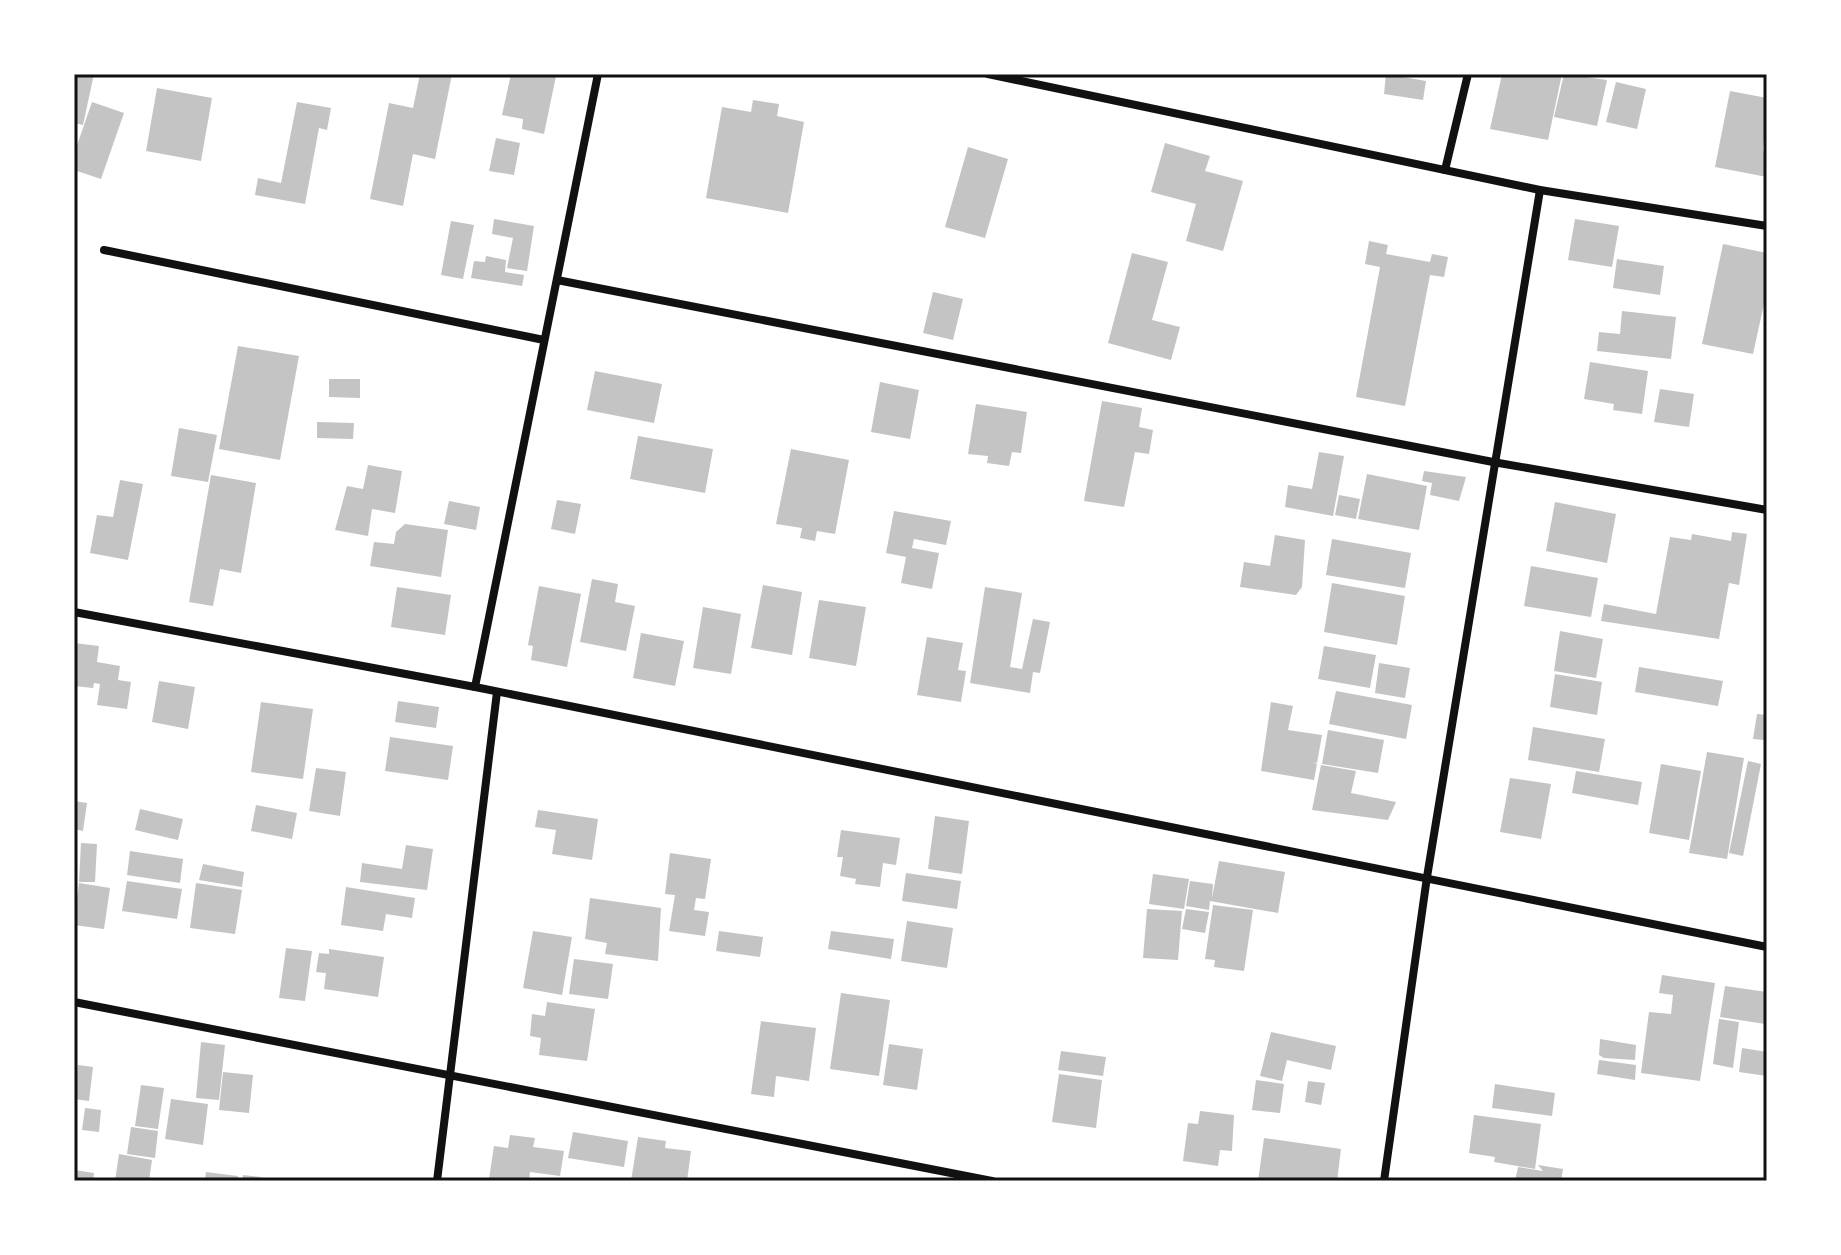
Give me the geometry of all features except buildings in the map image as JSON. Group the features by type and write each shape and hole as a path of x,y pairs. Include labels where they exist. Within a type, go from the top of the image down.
{"street":[{"path":"475,687 598,74"},
{"path":"988,74 1540,190 1767,226"},
{"path":"1445,170 1468,74"},
{"path":"1384,1181 1427,877 1540,190"},
{"path":"104,250 544,340"},
{"path":"557,280 1493,462 1767,510"},
{"path":"74,612 475,687 1767,947"},
{"path":"437,1181 497,692"},
{"path":"74,1002 992,1181"}]}
